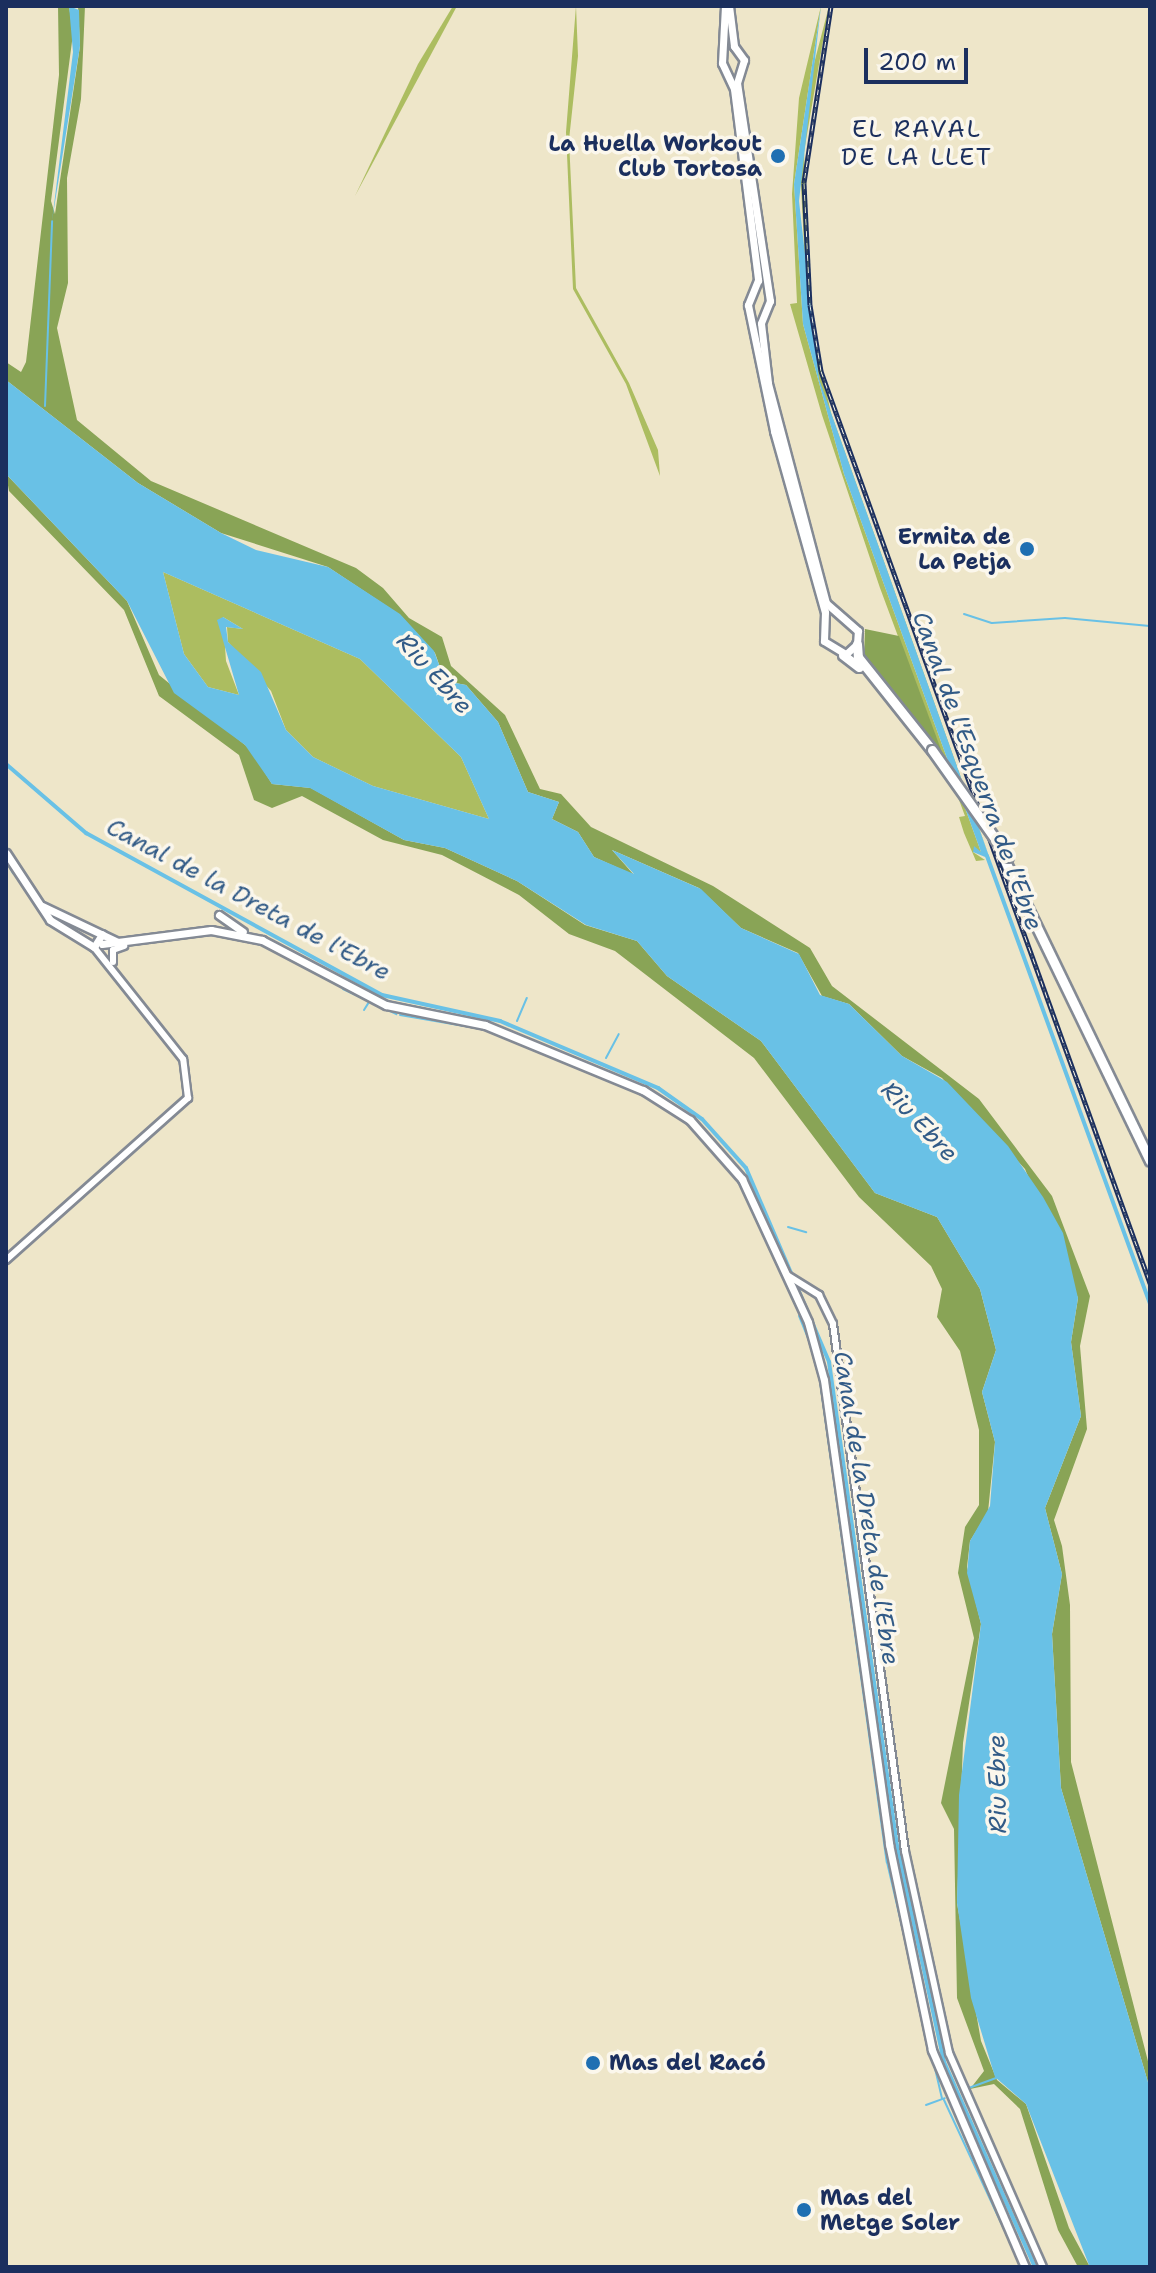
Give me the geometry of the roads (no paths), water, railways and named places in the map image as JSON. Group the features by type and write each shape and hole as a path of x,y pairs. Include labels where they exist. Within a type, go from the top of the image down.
{"highway":[{"path":"857,644 858,657 1006,858 1150,1151"},
{"path":"843,655 930,752"},
{"path":"1006,858 1150,1161"}],"main road":[{"path":"727,6 740,53 766,294 764,361 779,438 826,603 856,628 857,644 843,655 826,647 826,627 774,431 752,311 758,280 727,72 727,6"},
{"path":"727,53 740,53"},
{"path":"727,72 740,71"},
{"path":"753,294 766,294"},
{"path":"752,311 764,313"},
{"path":"826,627 842,619"},
{"path":"6,853 31,897 50,920 96,945 131,945 228,925 386,1005 494,1028 643,1090 711,1139 764,1221 790,1276 824,1380 891,1858 932,2050 1025,2267"},
{"path":"31,897 69,924 131,945"},
{"path":"96,945 98,933"},
{"path":"96,945 98,933"}],"street":[{"path":"6,1260 188,1098 189,1072 115,966 96,945"},
{"path":"115,966 113,950 131,945"},
{"path":"790,1276 808,1287 830,1314 905,1851 944,2029 961,2087 1043,2267"}],"water":[{"path":"69,6 79,10 80,46 52,221 73,52"},
{"path":"821,6 799,201 819,379 990,859 973,852 974,846 981,852 844,474 803,324 794,184"},
{"name":"Riu Ebre","path":"6,380 138,483 221,533 256,550 328,567 400,614 434,651 445,681 466,685 498,722 528,792 559,802 552,819 578,832 594,857 634,874 612,850 701,889 741,928 799,954 820,995 849,1004 902,1056 947,1082 1008,1146 1043,1197 1063,1233 1078,1298 1071,1342 1081,1416 1045,1508 1062,1574 1052,1634 1061,1788 1150,2089 1150,2267 1089,2265 1026,2104 995,2077 971,1998 957,1903 959,1795 981,1624 967,1573 970,1541 990,1506 995,1442 982,1392 996,1350 980,1289 937,1217 875,1193 761,1041 667,976 637,941 586,925 517,881 445,848 404,840 310,788 272,784 245,745 174,693 127,601 6,474","holes":["163,572 360,659 461,757 489,819 373,786 313,757 286,730 261,672 228,642 226,627 243,629 223,617 217,620 239,695 208,687 184,654"]}],"waterway":[{"path":"45,406 52,221"},
{"path":"964,614 992,623 1065,618 1150,626"},
{"name":"Canal de la Dreta de l'Ebre","path":"6,764 86,833 382,995 500,1021 658,1088 702,1119 746,1168 829,1362 897,1846 944,2062 1035,2267"},
{"name":"Canal de l'Esquerra de l'Ebre","path":"987,856 1150,1305"},
{"path":"6,860 13,873"},
{"path":"254,942 271,948"},
{"path":"276,951 315,973"},
{"path":"319,975 340,986"},
{"path":"343,989 396,1014"},
{"path":"517,1021 527,998"},
{"path":"364,1010 369,1002"},
{"path":"400,1015 476,1028"},
{"path":"606,1058 619,1034"},
{"path":"566,1062 580,1068"},
{"path":"584,1070 590,1072"},
{"path":"594,1074 637,1092"},
{"path":"642,1095 652,1099"},
{"path":"681,1118 691,1127"},
{"path":"751,1207 755,1218"},
{"path":"788,1227 806,1232"},
{"path":"799,1316 811,1345"},
{"path":"819,1374 887,1862 942,2099"},
{"path":"966,2089 996,2078"},
{"path":"926,2105 945,2098"},
{"path":"944,2100 1017,2257"}],"railway":[{"path":"831,6 804,183 810,305 821,371 1150,1283"}],"place":[{"name":"La Huella Workout Club Tortosa","path":"778,156"},
{"name":"Ermita de La Petja","path":"1027,549"},
{"name":"Mas del Racó","path":"593,2063"},
{"name":"Mas del Metge Soler","path":"804,2210"}],"district":[{"name":"EL RAVAL DE LA LLET","path":"917,144"}]}
